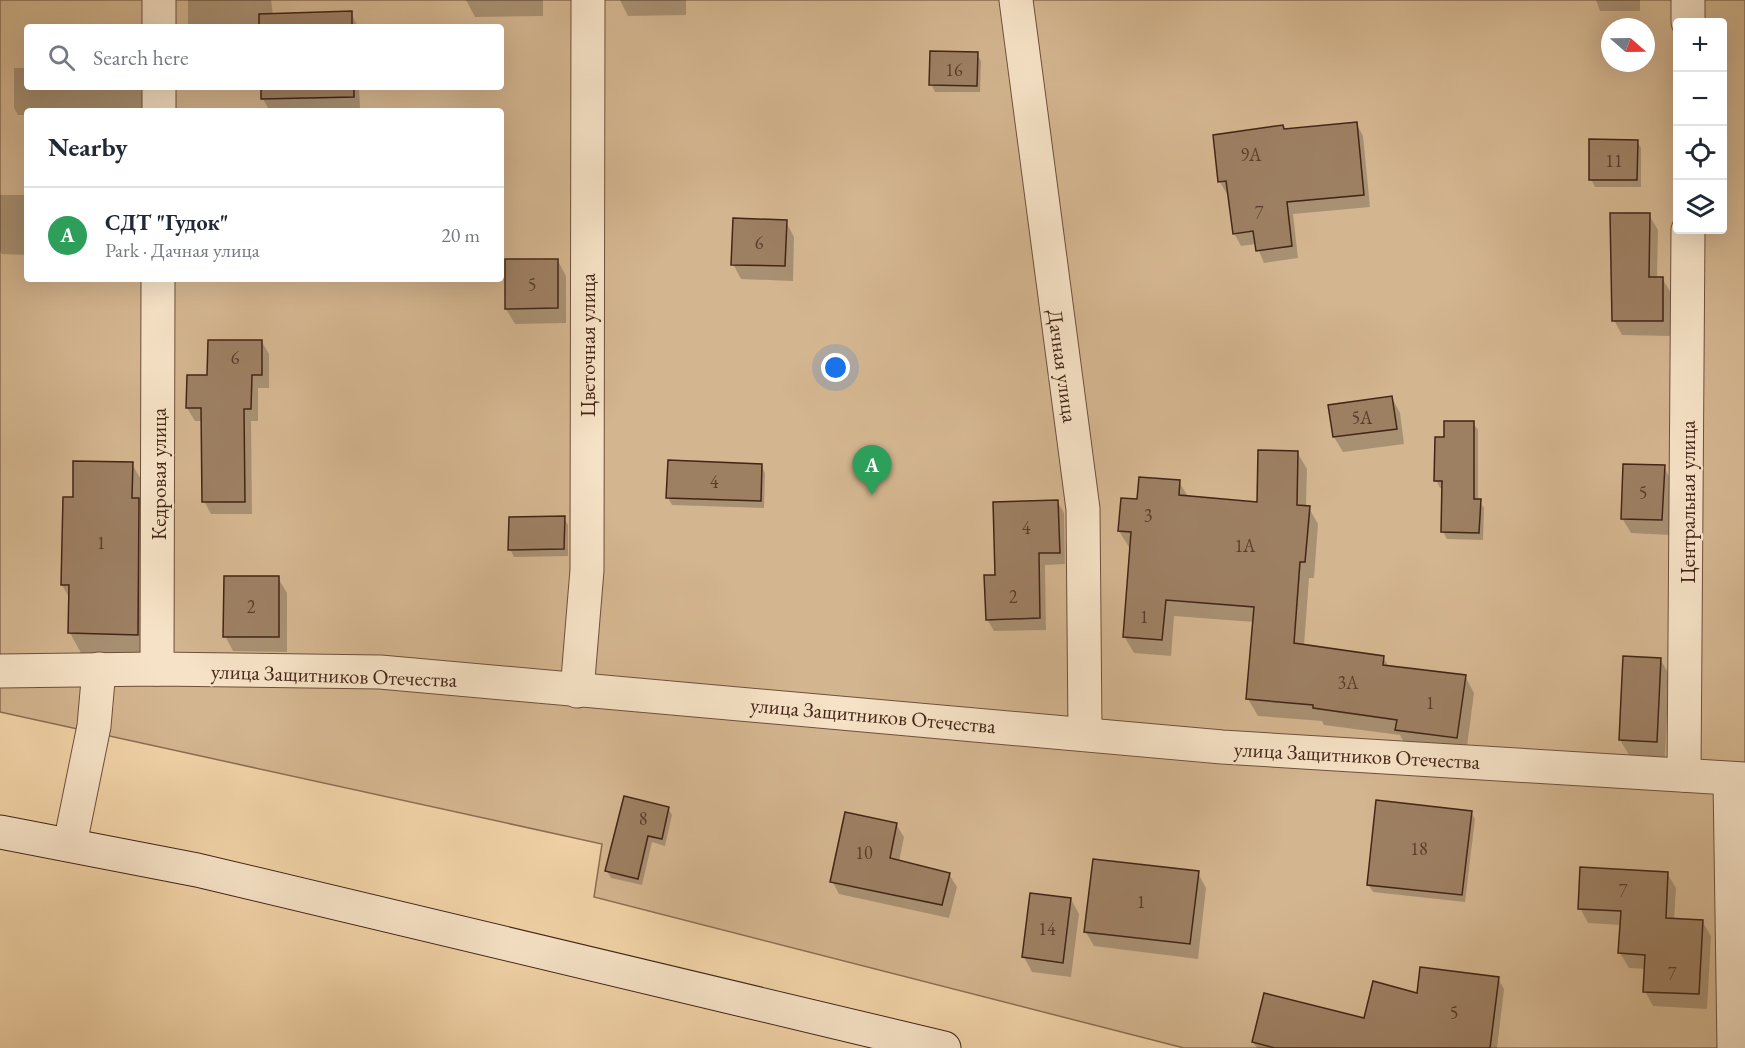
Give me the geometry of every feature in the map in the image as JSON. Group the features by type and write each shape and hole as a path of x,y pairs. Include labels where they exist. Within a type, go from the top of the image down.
{"street":[{"path":"159,0 159,24"},
{"name":"Цветочная улица","path":"577,690 587,570 588,0"},
{"name":"Дачная улица","path":"1016,0 1083,509 1085,733"},
{"path":"1688,0 1688,18"},
{"path":"159,90 159,108"},
{"name":"Центральная улица","path":"1684,775 1688,234"},
{"name":"Кедровая улица","path":"157,669 158,282"},
{"path":"70,844 94,726 99,669"},
{"name":"улица Защитников Отечества","path":"0,670 157,669 380,672 1354,757 1520,764 1737,779"},
{"path":"1734,1048 1737,779"},
{"path":"0,832 208,873 935,1047"}],"shaded area":[{"path":"0,0 1745,0 1745,1048 1184,1048 594,897 602,844 0,712"}],"building":[{"path":"352,11 352,24 259,24 259,14"},
{"path":"930,51 978,52 977,86 929,85"},
{"path":"261,90 354,90 354,97 261,99"},
{"path":"1357,122 1364,195 1287,202 1292,246 1256,251 1253,231 1233,234 1226,181 1218,182 1213,135 1283,125 1284,129"},
{"path":"1589,139 1638,140 1637,180 1589,180"},
{"path":"1610,213 1650,213 1649,277 1663,277 1663,321 1612,321"},
{"path":"733,218 787,220 785,266 731,265"},
{"path":"505,259 558,259 558,308 505,309"},
{"path":"208,340 262,340 262,375 252,375 251,409 244,409 245,502 202,502 201,408 186,408 187,375 207,375"},
{"path":"1392,396 1397,429 1333,437 1328,405"},
{"path":"1444,421 1474,421 1474,499 1481,499 1479,533 1441,532 1442,481 1434,481 1435,437 1444,437"},
{"path":"1258,450 1298,451 1297,505 1310,506 1305,562 1300,562 1294,643 1384,656 1383,665 1466,675 1457,738 1395,730 1397,720 1313,708 1313,705 1246,699 1254,607 1166,600 1162,640 1123,637 1131,532 1118,531 1121,498 1137,499 1139,477 1180,480 1179,495 1257,502"},
{"path":"668,460 762,464 761,501 666,498"},
{"path":"73,461 133,462 132,498 139,498 138,635 68,633 69,585 61,585 63,497 73,497"},
{"path":"1623,464 1665,465 1662,520 1621,519"},
{"path":"1058,500 1060,553 1039,553 1040,618 986,620 984,575 995,575 993,502"},
{"path":"565,516 564,549 508,550 509,517"},
{"path":"224,576 279,576 279,637 223,637"},
{"path":"1623,656 1661,658 1657,742 1619,740"},
{"path":"624,796 669,807 662,839 648,836 638,879 605,871"},
{"path":"1376,800 1472,811 1462,895 1367,885"},
{"path":"845,812 897,823 890,858 950,873 942,905 830,882"},
{"path":"1093,859 1199,871 1190,944 1084,932"},
{"path":"1580,867 1668,872 1666,918 1703,920 1699,994 1643,992 1645,955 1618,953 1621,911 1578,909"},
{"path":"1030,893 1071,898 1063,963 1022,957"},
{"path":"1420,967 1499,977 1490,1048 1275,1048 1252,1042 1264,993 1364,1018 1373,981 1417,993"}],"place":[{"name":"СДТ \"Гудок\"","path":"872,495"}]}
